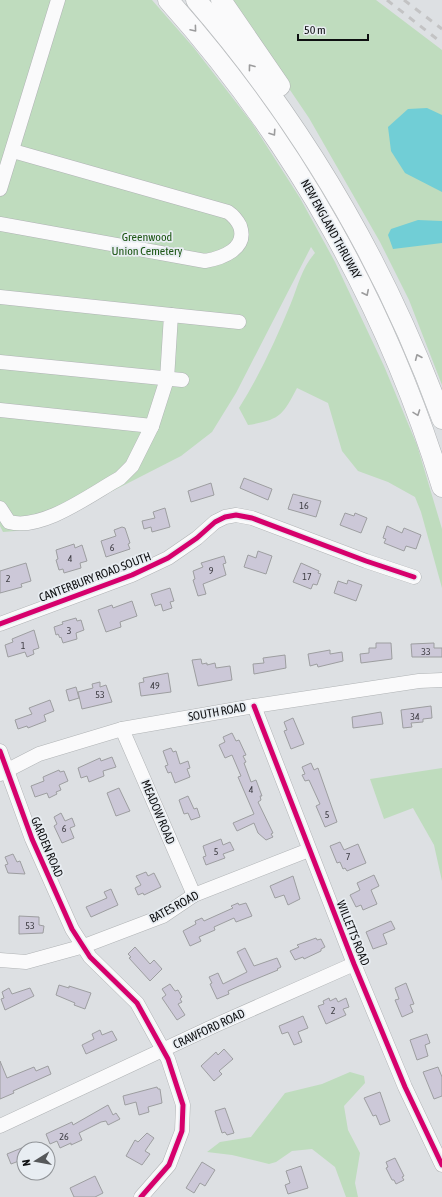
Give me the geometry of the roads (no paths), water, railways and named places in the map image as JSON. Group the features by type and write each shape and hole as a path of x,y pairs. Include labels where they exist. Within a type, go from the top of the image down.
{"highway":[{"name":"NEW ENGLAND THRUWAY","path":"168,0 229,72 265,122 306,184 340,243 371,303 399,366 423,429 442,487"},
{"name":"NEW ENGLAND THRUWAY","path":"196,0 231,42 292,124 329,182 363,241 408,334 442,419"},
{"path":"221,0 255,47 319,149 363,241"}],"street":[{"path":"0,190 58,0"},
{"path":"0,224 205,261 223,257 233,251 238,246 241,238 241,230 235,216 228,212 13,151"},
{"path":"0,297 239,322"},
{"path":"0,508 9,522 25,524 57,514 120,478 127,472 152,426 167,379 171,315"},
{"path":"0,362 182,380"},
{"path":"0,410 152,426"},
{"name":"CANTERBURY ROAD SOUTH","path":"0,624 132,575 168,558 197,538 215,522 236,515 252,518 366,561 414,577"},
{"name":"SOUTH ROAD","path":"3,772 39,754 122,729 254,706 419,681 442,680"},
{"name":"WILLETTS ROAD","path":"254,706 354,964 405,1087 442,1165"},
{"name":"MEADOW ROAD","path":"122,729 194,895"},
{"name":"GARDEN ROAD","path":"0,751 3,772 72,929 90,957 137,1004 168,1060 182,1105 182,1132 168,1165 140,1197"},
{"name":"BATES ROAD","path":"26,962 84,946 163,916 194,895 309,850"},
{"path":"0,960 26,962"},
{"path":"0,969 26,962"},
{"name":"CRAWFORD ROAD","path":"0,1126 216,1025 354,964"}],"water":[{"path":"427,108 442,115 442,192 405,173 391,151 388,127 408,109"},
{"path":"418,220 442,221 442,243 393,249 388,235 391,229"}],"railway":[{"path":"387,0 442,43"},
{"path":"404,0 442,29"}],"park label":[{"name":"Greenwood Union Cemetery","path":"147,244"}]}
